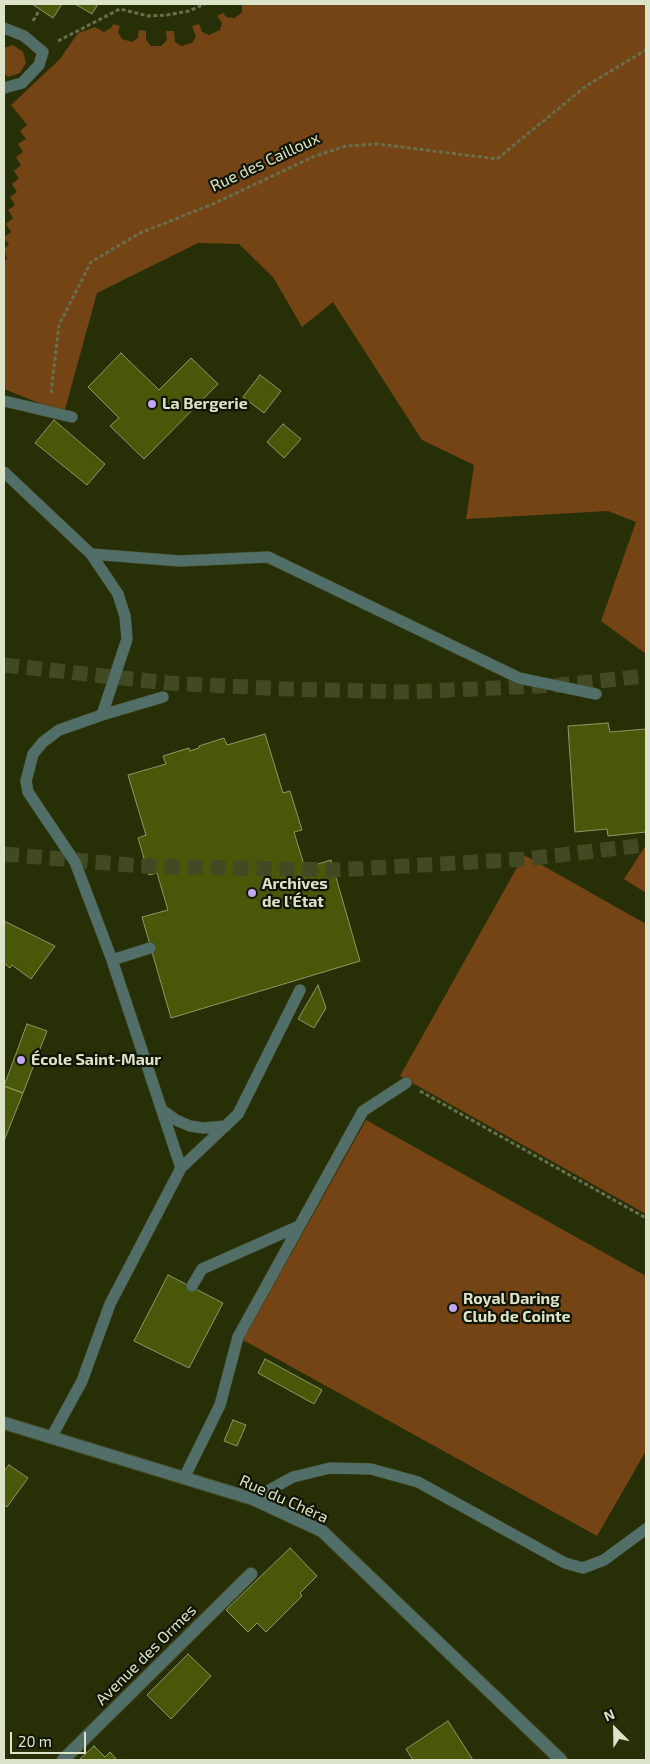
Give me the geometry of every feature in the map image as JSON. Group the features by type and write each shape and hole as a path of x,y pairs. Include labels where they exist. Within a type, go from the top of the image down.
{"street":[{"name":"Rue du Chéra","path":"4,1423 253,1499 322,1531 561,1760"},
{"name":"Avenue des Ormes","path":"63,1760 252,1574"}],"lane":[{"path":"4,28 24,36 43,52 39,65 22,83 4,88"},
{"path":"4,401 72,417"},
{"path":"4,472 91,554 118,594 125,616 127,639 102,715"},
{"path":"91,554 180,561 268,557 519,678 596,694"},
{"path":"164,697 59,730 43,742 33,754 26,781 28,792 75,862 112,960 181,1168"},
{"path":"112,960 150,948"},
{"path":"51,1438 82,1382 110,1304 181,1168 238,1114 300,990"},
{"path":"184,1478 220,1405 238,1337 363,1111 406,1083"},
{"path":"162,1110 176,1120 190,1126 204,1128 226,1126"},
{"path":"192,1286 202,1268 299,1226"},
{"path":"253,1499 293,1477 330,1468 371,1469 418,1482 565,1563 583,1568 604,1560 646,1529"}],"path":[{"path":"43,52 82,28 120,9 148,16 167,15 193,10 205,4"},
{"path":"32,21 40,9"},
{"name":"Rue des Cailloux","path":"48,411 59,325 91,262 140,233 213,204 290,166 339,147 378,144 497,159 586,86 646,50"},
{"path":"406,1083 646,1218"}],"shaded area":[{"path":"242,4 646,4 646,654 601,621 636,522 608,511 466,519 474,465 422,440 333,302 302,327 273,277 239,244 198,243 97,293 64,413 4,389 4,261 7,259 4,249 9,245 4,237 11,232 6,224 13,218 8,210 15,205 10,197 17,192 12,184 19,178 14,171 21,165 16,157 23,152 18,144 26,139 20,131 27,125 11,105 60,59 78,33 95,27 104,32 111,28 113,24 120,26 118,32 122,39 132,42 138,38 139,30 146,31 146,40 151,46 161,46 167,40 166,31 174,31 175,42 181,46 192,43 196,37 192,26 199,24 202,32 209,35 220,30 222,23 217,16 223,13 226,17 235,18 242,12"},
{"path":"13,45 23,52 26,63 20,73 8,77 4,73 4,48"},
{"path":"646,845 646,893 624,879"},
{"path":"524,855 646,924 646,1214 400,1076"},
{"name":"Royal Daring Club de Cointe","path":"366,1120 646,1276 646,1451 597,1536 243,1340"}],"building":[{"path":"32,4 62,4 53,18"},
{"path":"75,4 98,4 92,14"},
{"name":"La Bergerie","path":"121,353 159,390 191,358 218,384 144,459 110,426 119,418 88,387"},
{"path":"260,375 281,391 264,413 243,397"},
{"path":"54,420 105,464 87,485 35,443"},
{"path":"283,424 301,439 284,458 267,442"},
{"path":"608,723 610,732 646,729 646,832 608,836 607,829 575,832 568,726"},
{"name":"Archives de l'État","path":"265,734 283,793 290,791 302,830 294,832 305,868 331,860 360,961 171,1018 142,917 168,910 157,873 149,875 138,838 146,835 128,775 166,764 163,756 189,748 190,751 224,738 227,745"},
{"path":"4,921 55,946 31,979 12,965 10,968 4,963"},
{"path":"318,985 326,1008 314,1028 298,1019"},
{"path":"27,1024 47,1031 23,1093 4,1086"},
{"path":"4,1086 23,1093 4,1141"},
{"path":"168,1275 223,1303 189,1368 134,1341"},
{"path":"265,1359 322,1390 314,1404 258,1373"},
{"path":"233,1420 246,1425 237,1446 224,1441"},
{"path":"9,1465 28,1478 7,1507 4,1505 4,1471"},
{"path":"290,1548 317,1576 300,1593 302,1596 266,1632 257,1623 248,1632 226,1610"},
{"path":"188,1654 211,1676 171,1719 147,1695"},
{"path":"448,1721 473,1760 413,1760 406,1749"},
{"path":"94,1746 105,1757 110,1752 117,1760 79,1760"}],"tunnel":[{"path":"4,665 168,683 286,689 406,692 560,685 646,676"},
{"path":"4,854 141,866 336,870 526,859 646,845"}],"place":[{"name":"La Bergerie","path":"152,404"},
{"name":"Archives de l'État","path":"252,893"},
{"name":"École Saint-Maur","path":"21,1060"},
{"name":"Royal Daring Club de Cointe","path":"453,1308"}]}
